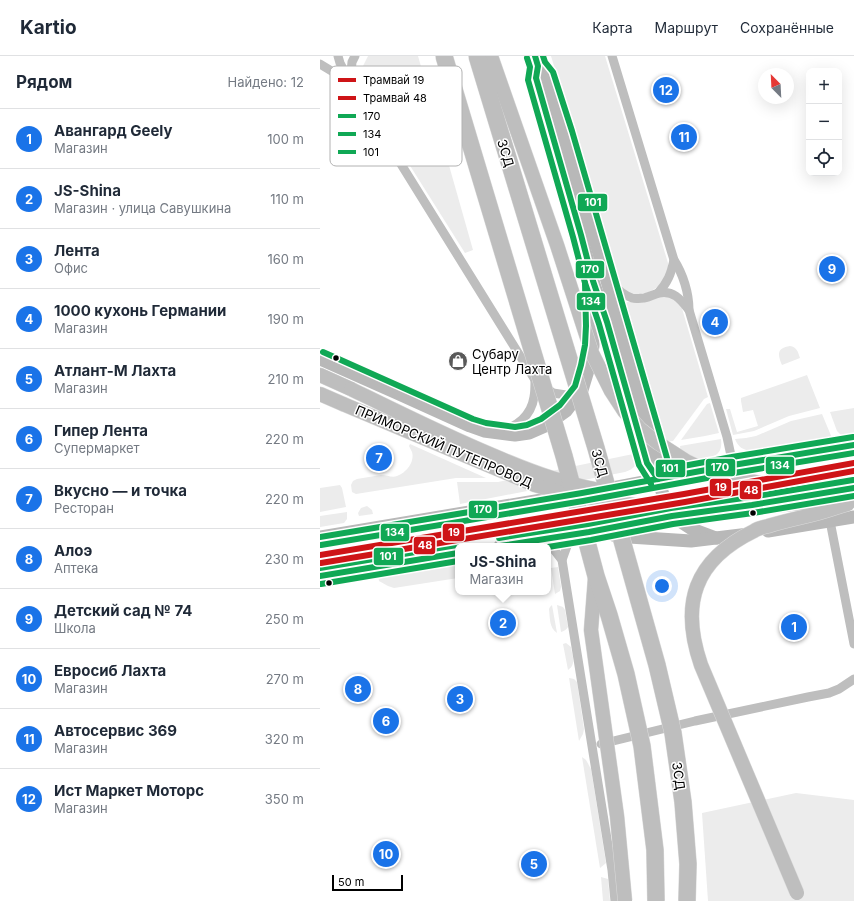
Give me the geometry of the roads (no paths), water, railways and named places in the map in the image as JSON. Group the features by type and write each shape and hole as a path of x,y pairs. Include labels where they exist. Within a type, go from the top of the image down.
{"highway":[{"path":"444,56 447,66"},
{"name":"ЗСД","path":"477,56 596,448 657,665 673,733 683,802 688,864 687,901"},
{"path":"462,116 564,456 596,576 624,666 642,746 655,850 656,901"}],"main road":[{"path":"491,56 557,245 592,353 610,391 624,411 640,429 658,443 686,461 722,476 760,483 854,488"},
{"path":"537,61 546,74 581,235 599,279 608,322 647,463 658,479 665,501 672,516 692,529 716,538"},
{"path":"320,359 484,431 515,435 529,433 545,426 566,411 582,390 590,367 599,279"},
{"name":"ПРИМОРСКИЙ ПУТЕПРОВОД","path":"320,375 465,444 525,469 566,483 606,492 645,497 721,499 854,488"},
{"name":"ПРИМОРСКИЙ ПУТЕПРОВОД","path":"320,394 535,485 566,494 602,501 642,506 724,509 755,508 854,488"},
{"path":"320,537 854,445"},
{"path":"517,543 590,532 672,516 752,505 854,488"},
{"path":"800,901 695,649 691,615 692,600 704,572 715,557 733,542 755,530 810,516 854,502"},
{"path":"590,532 630,537 691,541 756,533 854,517"},
{"path":"409,522 402,532 402,547 408,555 419,560"},
{"path":"320,576 455,554"},
{"path":"596,576 591,630 617,816 625,901"}],"street":[{"path":"338,56 342,66"},
{"path":"352,66 355,56"},
{"path":"612,56 674,260 680,270 689,300 689,310 727,437 733,465"},
{"path":"320,64 330,69"},
{"path":"402,166 535,380 553,393 566,395 582,390"},
{"path":"658,293 668,280 674,260"},
{"path":"599,279 625,296 634,299 658,293 666,292 673,294 679,297 689,310"},
{"path":"500,433 523,420 530,409 534,397 535,380"},
{"path":"830,521 854,644"},
{"path":"571,534 562,560 612,870 615,901"},
{"path":"545,538 549,543"},
{"path":"551,546 562,560"},
{"path":"592,746 808,696 829,693 839,689 854,679"}],"tram line":[{"name":"19","path":"320,555 684,494 854,463"},
{"name":"48","path":"321,563 685,502 854,471"}],"place":[{"name":"Ист Маркет Моторс","path":"666,90"},
{"name":"Автосервис 369","path":"684,137"},
{"name":"Детский сад № 74","path":"832,269"},
{"name":"1000 кухонь Германии","path":"715,322"},
{"name":"Субару Центр Лахта","path":"458,361"},
{"name":"Вкусно — и точка","path":"379,458"},
{"name":"JS-Shina","path":"503,623"},
{"name":"Авангард Geely","path":"794,627"},
{"name":"Алоэ","path":"358,689"},
{"name":"Лента","path":"460,699"},
{"name":"Гипер Лента","path":"386,721"},
{"name":"Евросиб Лахта","path":"386,854"},
{"name":"Атлант-М Лахта","path":"534,864"}]}
